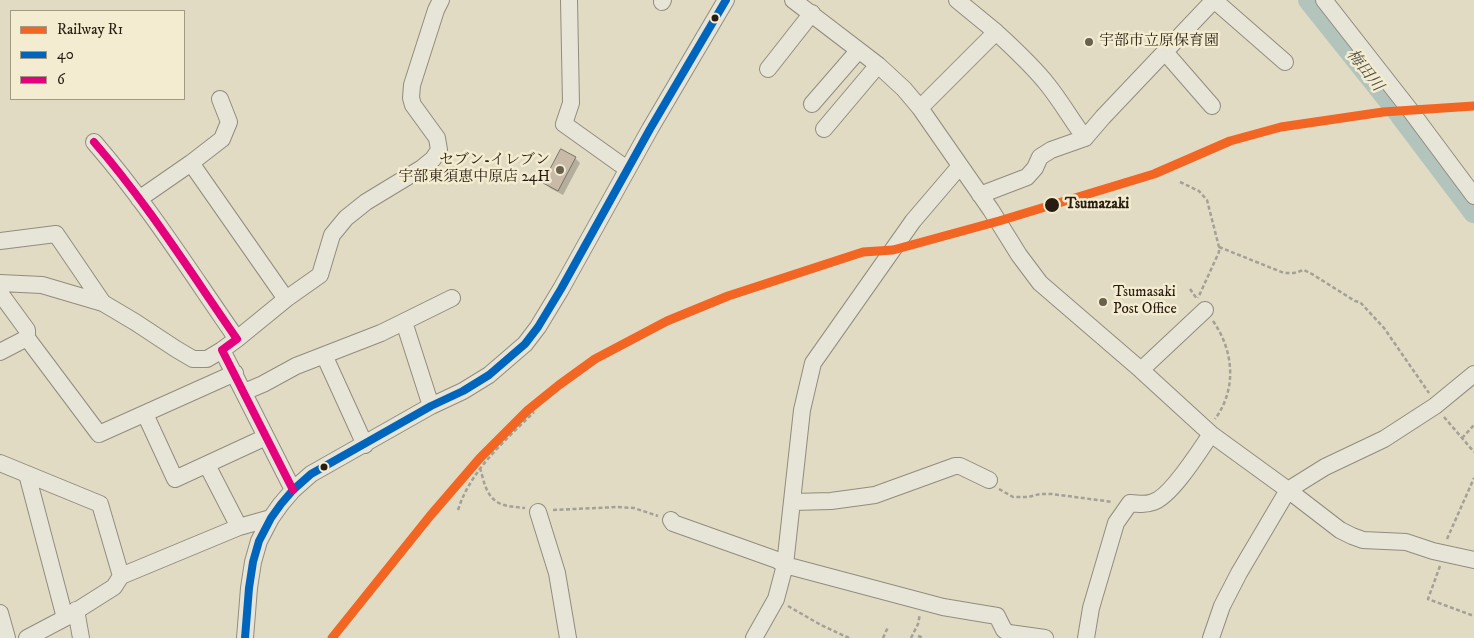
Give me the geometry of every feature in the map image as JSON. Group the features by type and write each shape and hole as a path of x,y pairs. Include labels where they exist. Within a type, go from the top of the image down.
{"street":[{"path":"0,283 42,285 103,303 193,359 207,359 222,350 286,299 320,275 332,235 346,218 384,190 422,168 433,159 439,150 437,138 412,105 411,98 412,85 436,10 441,0"},
{"path":"569,0 571,103 564,124 627,169"},
{"path":"246,638 249,588 253,562 259,541 281,504 311,474 432,406 463,391 489,375 525,344 538,327 561,289 627,169 726,0"},
{"path":"793,0 878,65 904,89 920,108 1040,283 1141,370 1209,432 1340,530 1352,536 1363,540 1406,542 1432,551 1474,560"},
{"path":"957,0 1023,57 1048,86 1085,138"},
{"path":"980,195 1027,177 1035,168 1040,157 1051,150 1085,138 1214,0 1285,62"},
{"path":"1324,0 1474,196"},
{"path":"768,69 812,13"},
{"path":"920,108 996,32"},
{"path":"812,104 858,51"},
{"path":"1165,52 1212,106"},
{"path":"824,129 878,65"},
{"path":"139,199 222,139 229,122 220,99"},
{"path":"94,142 139,199 237,339"},
{"path":"191,163 286,299"},
{"path":"754,638 776,599 785,565 802,410 813,363 913,221 960,166"},
{"path":"0,241 56,234 103,303"},
{"path":"0,293 27,330 27,338 99,434 235,373"},
{"path":"244,392 296,366 381,333 452,298"},
{"path":"1141,370 1201,305"},
{"path":"404,322 432,406"},
{"path":"0,352 27,338"},
{"path":"222,350 293,490"},
{"path":"324,355 365,445"},
{"path":"1211,638 1222,606 1238,573 1288,490 1325,467 1384,439 1436,405 1474,374"},
{"path":"145,414 175,479 266,437"},
{"path":"1087,638 1091,608 1116,523 1130,503 1155,502 1171,489 1209,432"},
{"path":"0,464 100,504 121,576"},
{"path":"208,465 238,527"},
{"path":"793,502 831,501 875,495 955,466 960,466 989,480"},
{"path":"27,474 71,614 81,638"},
{"path":"538,512 557,573 568,638"},
{"path":"27,638 71,614 114,587 121,576 238,527 271,518"},
{"path":"671,520 673,523 777,560 785,565 943,607 997,616 1004,630 1008,633 1045,638"},
{"path":"0,613 7,638"}],"path":[{"path":"1180,182 1199,191 1208,200 1219,247 1201,305"},
{"path":"1219,247 1284,273 1304,270 1355,301 1360,302 1384,328 1436,405 1474,452"},
{"path":"1190,289 1216,326 1226,346 1231,364 1227,396 1209,432"},
{"path":"458,510 462,499 480,468 534,412"},
{"path":"1462,438 1474,425"},
{"path":"480,468 487,492 495,501 502,504 538,512 602,507 634,508 671,520"},
{"path":"989,480 1001,491 1014,497 1052,494 1130,503"},
{"path":"776,599 848,638"},
{"path":"911,638 918,624 923,602"},
{"path":"883,638 888,627"},
{"path":"918,636 924,638"}],"building":[{"name":"セブン-イレブン 宇部東須恵中原店 24H","path":"561,149 576,157 558,191 543,183"}],"waterway":[{"name":"梅田川","path":"1309,0 1400,114 1474,212"}],"rail line":[{"name":"R1","path":"332,638 430,516 480,458 528,410 595,359 667,321 728,296 863,252 893,250 999,221 1154,174 1230,141 1281,127 1383,112 1474,106"}],"transit line":[{"name":"40","path":"245,638 253,562 259,541 281,504 311,474 431,406 463,391 489,375 525,344 538,327 561,289 650,129 726,0"},
{"name":"6","path":"94,142 132,189 237,339 222,350 293,490"}],"place":[{"name":"宇部市立原保育園","path":"1089,42"},
{"name":"セブン-イレブン 宇部東須恵中原店 24H","path":"560,170"},
{"name":"Tsumazaki","path":"1052,205"},
{"name":"Tsumasaki Post Office","path":"1103,302"}]}
